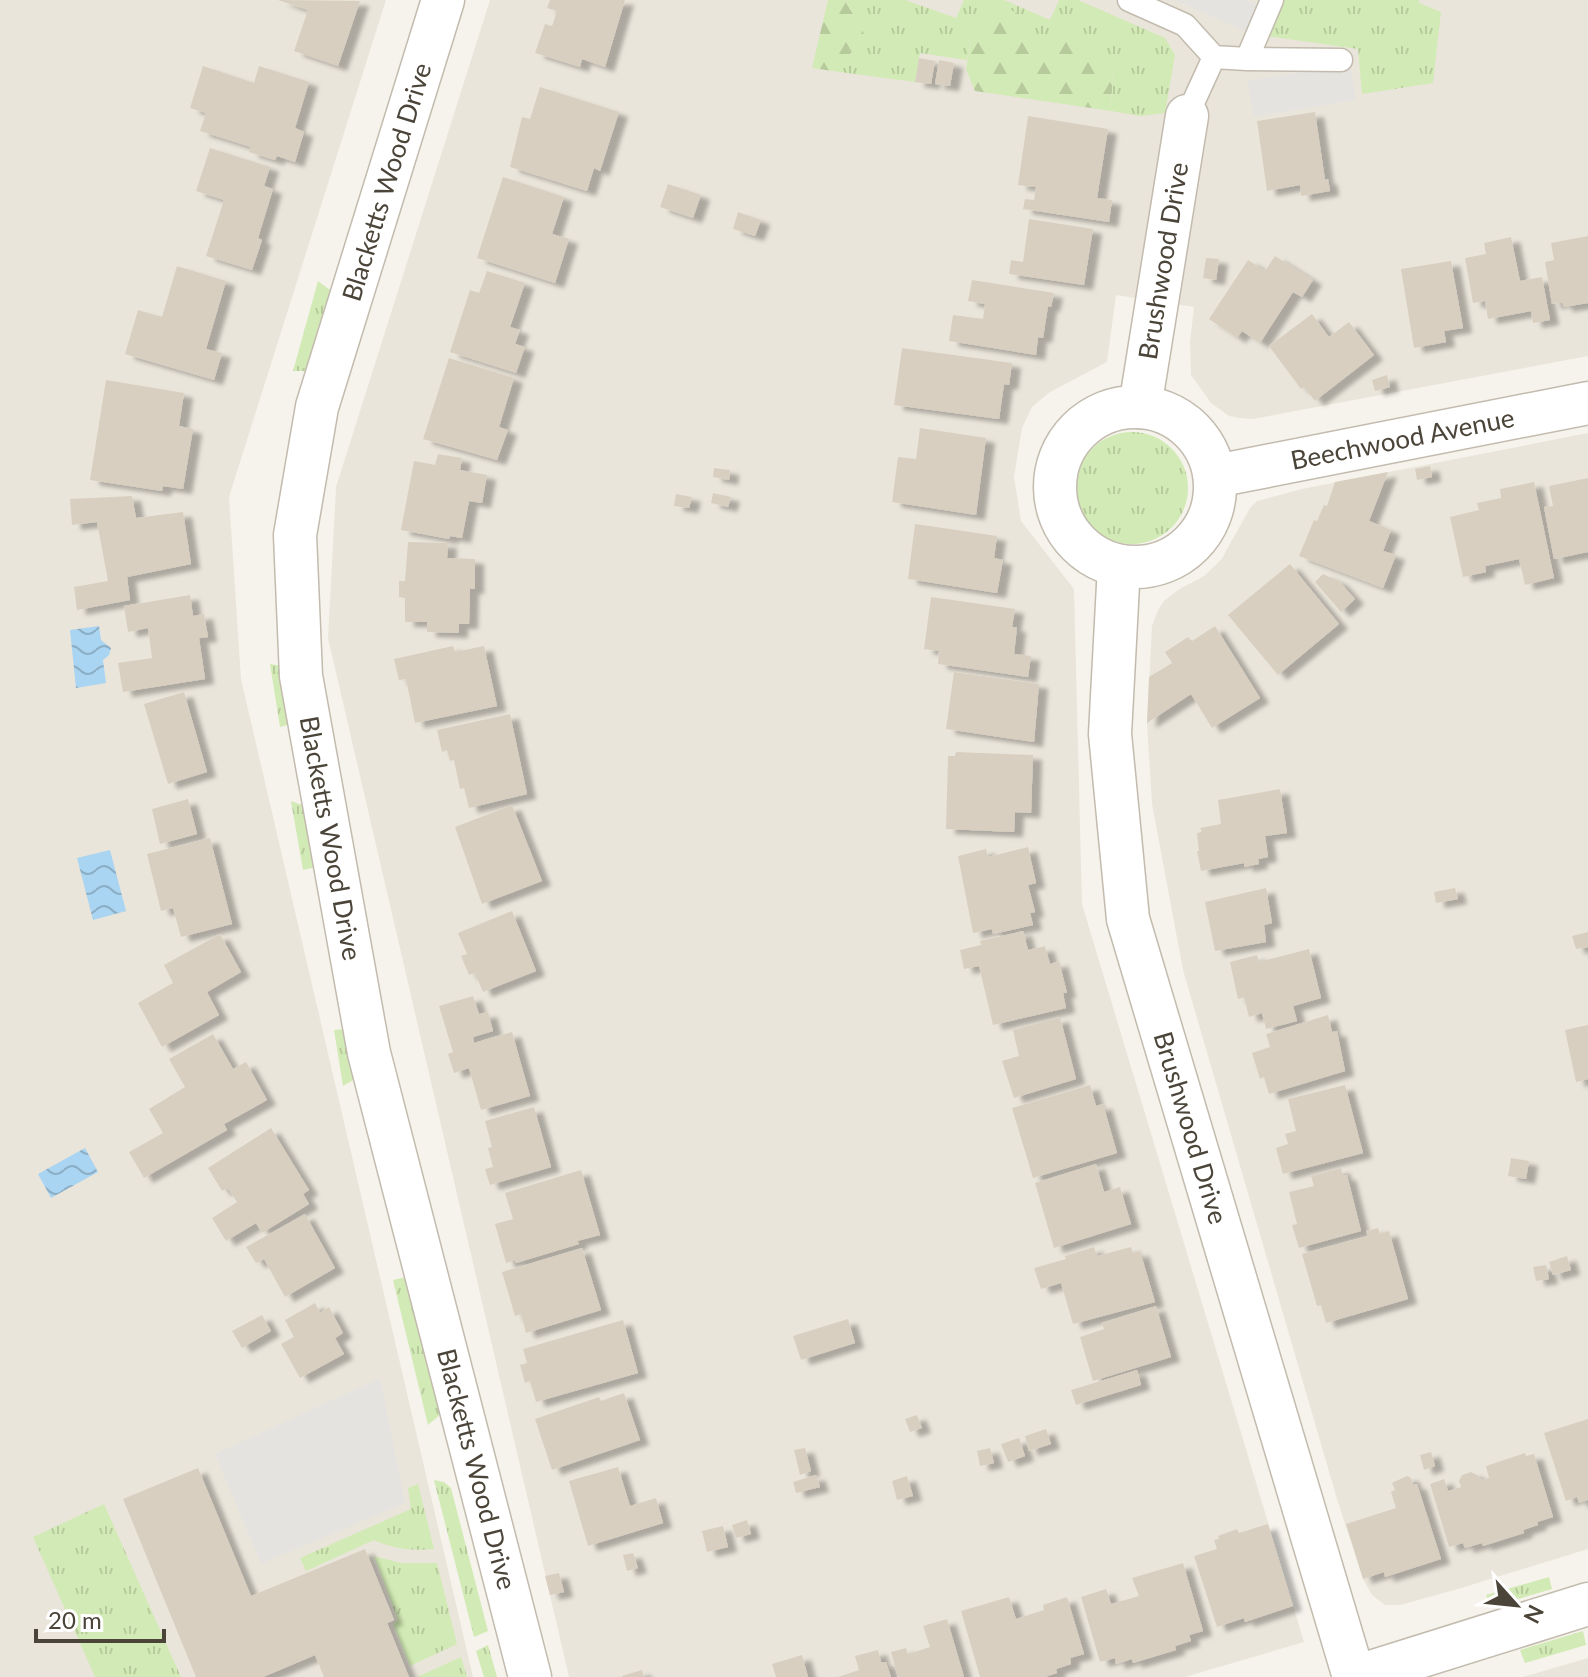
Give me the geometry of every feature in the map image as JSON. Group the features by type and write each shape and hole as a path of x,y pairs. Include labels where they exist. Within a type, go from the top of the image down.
{"street":[{"name":"Blacketts Wood Drive","path":"443,0 317,407 295,535 301,676 369,1053 530,1677"},
{"name":"Brushwood Drive","path":"1140,407 1187,116"},
{"name":"Beechwood Avenue","path":"1216,476 1588,403"},
{"path":"1140,407 1162,411 1182,422 1199,438 1216,476 1213,506 1203,528 1188,547 1167,560 1144,567 1119,566 1094,556 1084,548 1074,539 1060,516 1055,490 1058,464 1070,440 1088,421 1113,410 1140,407"},
{"name":"Brushwood Drive","path":"1119,566 1110,734 1128,919 1354,1677"},
{"path":"1354,1677 1588,1604"}],"lane":[{"path":"1129,0 1185,25 1214,57 1341,60"},
{"path":"1247,59 1272,0"},
{"path":"1187,116 1214,57"}],"shaded area":[{"path":"0,0 386,0 229,497 241,679 473,1677 0,1677"},
{"path":"490,0 1588,0 1588,356 1253,419 1239,418 1229,416 1211,403 1191,375 1190,342 1194,307 1116,295 1107,362 1050,392 1032,407 1022,428 1014,477 1021,521 1074,589 1082,904 1304,1642 1185,1677 569,1677 328,638 336,487"},
{"path":"1175,0 1246,0 1258,5 1247,32"},
{"path":"1350,64 1356,100 1254,117 1247,81"},
{"path":"1588,433 1588,1549 1400,1605 1385,1605 1372,1595 1363,1579 1337,1499 1183,970 1152,804 1147,723 1152,626 1164,601 1204,576 1221,560 1257,501 1302,489"},
{"path":"380,1378 405,1503 261,1564 215,1454"},
{"path":"1588,1658 1588,1677 1523,1677"}],"green space":[{"path":"828,0 847,0 865,38 849,55 840,72 812,68"},
{"path":"847,0 905,0 956,18 964,0 1004,0 1050,20 1059,0 1078,0 1165,38 1175,55 1165,113 1141,116 1111,111 1113,66 1038,48 1016,12 973,27 967,60 920,53 915,82 840,72 849,55 865,38"},
{"path":"1281,0 1419,0 1419,3 1441,12 1433,83 1362,94 1358,49 1266,36"},
{"path":"996,5 1016,12 1038,48 1083,38 1113,66 1111,111 975,91 966,69 973,27"},
{"path":"318,281 330,290 305,371 293,371"},
{"path":"1132,432 1153,437 1171,449 1183,467 1188,488 1183,509 1171,527 1153,539 1132,544 1111,539 1093,527 1081,509 1076,488 1081,467 1093,449 1111,437"},
{"path":"270,664 283,666 291,724 280,727"},
{"path":"291,801 305,806 316,867 303,870"},
{"path":"344,1029 355,1079 343,1086 334,1030"},
{"path":"406,1277 441,1414 428,1425 393,1280"},
{"path":"434,1480 444,1482 451,1488 488,1631 474,1637"},
{"path":"418,1484 434,1549 403,1549 374,1540 306,1571 300,1558 411,1509 408,1488"},
{"path":"104,1504 181,1677 95,1677 33,1537"},
{"path":"374,1556 401,1563 437,1563 457,1644 410,1666 393,1624 398,1620"},
{"path":"1549,1577 1552,1589 1491,1607 1486,1595"},
{"path":"1583,1631 1586,1645 1525,1663 1520,1650"},
{"path":"488,1645 497,1677 484,1677 476,1651"},
{"path":"461,1657 467,1677 417,1677"}],"water":[{"path":"99,626 101,640 111,648 103,660 106,683 76,688 70,630"},
{"path":"110,850 126,911 93,920 77,858"},
{"path":"85,1148 98,1172 51,1198 38,1174"}],"building":[{"path":"278,0 360,1 338,66 294,51 308,10"},
{"path":"550,0 625,0 605,67 582,59 580,67 535,53 545,24 552,26 557,11 547,8"},
{"path":"919,58 935,61 931,84 915,82"},
{"path":"939,60 954,63 950,86 935,84"},
{"path":"203,66 254,83 259,66 309,82 295,128 304,132 295,162 249,152 251,147 200,131 206,113 190,108"},
{"path":"540,87 619,112 600,171 594,168 587,191 510,167 522,117 530,119"},
{"path":"1315,112 1325,180 1328,179 1330,191 1301,196 1300,185 1267,191 1257,121"},
{"path":"1028,116 1108,129 1097,198 1112,200 1109,222 1023,209 1025,199 1034,200 1036,187 1018,185"},
{"path":"210,148 270,167 264,186 273,189 252,270 206,256 224,200 196,191"},
{"path":"503,177 564,197 552,234 569,239 555,283 477,258"},
{"path":"668,184 701,195 693,218 660,207"},
{"path":"738,212 761,220 755,236 733,229"},
{"path":"1029,219 1093,229 1084,285 1009,274 1011,260 1023,262"},
{"path":"1588,236 1588,303 1564,307 1562,302 1552,304 1545,262 1554,260 1551,243"},
{"path":"1511,237 1520,281 1542,277 1550,320 1533,323 1531,311 1488,319 1485,301 1473,303 1465,258 1486,254 1484,243"},
{"path":"1275,256 1313,280 1302,297 1293,292 1260,343 1242,331 1237,338 1209,319 1248,260 1265,271"},
{"path":"1206,258 1219,259 1216,280 1203,278"},
{"path":"1451,261 1463,328 1444,331 1446,342 1414,348 1401,269"},
{"path":"177,266 226,281 206,349 222,353 214,380 125,354 138,310 162,317"},
{"path":"487,271 525,283 510,327 520,330 515,344 525,347 516,373 450,352 470,290 479,293"},
{"path":"972,280 1054,293 1051,307 1048,306 1043,338 1038,337 1036,355 949,341 953,315 983,319 985,304 968,301"},
{"path":"1312,314 1329,337 1349,322 1374,355 1315,401 1304,387 1301,389 1269,346"},
{"path":"902,348 1012,363 1009,385 1004,384 999,419 894,405"},
{"path":"449,358 514,378 499,427 508,430 497,460 423,439"},
{"path":"1387,375 1390,387 1375,391 1372,380"},
{"path":"106,380 184,393 179,426 193,429 183,489 163,486 162,491 90,480"},
{"path":"920,428 986,438 976,515 892,502 898,457 916,459"},
{"path":"438,454 462,458 460,470 487,475 482,503 469,501 462,538 450,536 449,539 401,530 414,461 435,465"},
{"path":"1430,466 1432,477 1417,480 1415,469"},
{"path":"714,468 730,470 729,480 713,477"},
{"path":"1388,472 1369,521 1391,530 1383,551 1396,555 1383,588 1299,556 1314,520 1317,521 1324,505 1327,506 1335,482"},
{"path":"1588,478 1588,552 1554,559 1544,507 1553,506 1549,486"},
{"path":"1534,482 1554,578 1525,585 1519,559 1485,566 1486,572 1463,577 1450,517 1479,510 1477,503 1501,498 1500,489"},
{"path":"713,493 731,497 728,507 711,503"},
{"path":"676,494 692,497 689,508 674,506"},
{"path":"132,496 136,518 183,512 191,564 127,577 130,600 77,610 74,587 108,581 97,522 72,525 70,499"},
{"path":"915,524 997,536 994,558 1003,560 997,593 908,579"},
{"path":"408,542 448,543 447,558 475,559 475,589 470,589 469,624 459,624 459,633 427,632 427,622 405,622 405,598 399,597 399,581 405,581"},
{"path":"1290,564 1339,624 1278,675 1228,615"},
{"path":"1323,574 1339,581 1355,599 1341,612 1315,582"},
{"path":"190,595 193,616 204,614 208,637 199,638 205,679 123,692 118,663 152,658 148,628 128,632 124,606"},
{"path":"931,597 1015,609 1012,627 1017,627 1014,654 1031,656 1028,677 938,664 939,651 924,649"},
{"path":"1215,626 1260,698 1212,728 1191,694 1147,723 1149,677 1172,663 1165,652 1188,637 1192,641"},
{"path":"453,646 455,652 484,646 497,706 415,723 406,679 399,680 394,659"},
{"path":"954,672 1039,684 1034,742 946,729"},
{"path":"184,692 207,772 168,784 144,704"},
{"path":"510,714 527,794 469,808 464,788 460,789 454,760 450,761 447,750 442,752 437,730"},
{"path":"956,752 1033,755 1031,813 1015,812 1014,832 946,829 948,756 955,756"},
{"path":"1280,789 1287,833 1265,836 1268,857 1258,859 1259,864 1244,867 1244,863 1201,871 1197,833 1202,832 1200,828 1221,824 1218,800"},
{"path":"188,799 197,834 160,844 152,809"},
{"path":"512,805 542,881 482,904 455,827"},
{"path":"210,838 232,924 181,937 173,908 161,911 147,854"},
{"path":"1028,847 1036,883 1028,885 1035,912 1030,913 1033,925 993,934 992,929 973,933 958,856 986,849 988,857"},
{"path":"1266,888 1272,923 1264,925 1266,942 1215,951 1205,902"},
{"path":"1455,888 1458,899 1436,903 1434,892"},
{"path":"512,911 536,971 483,992 475,973 469,975 461,956 467,954 458,933"},
{"path":"1023,931 1028,950 1045,946 1050,964 1059,961 1067,993 1063,993 1066,1008 993,1025 979,966 964,969 960,950 981,945 980,941"},
{"path":"1588,932 1588,947 1576,949 1572,936"},
{"path":"220,934 241,972 207,992 219,1015 162,1047 138,1003 173,983 164,965"},
{"path":"1309,949 1321,998 1293,1006 1297,1021 1266,1029 1262,1013 1249,1017 1244,997 1238,999 1230,962 1257,955 1259,962"},
{"path":"473,996 479,1014 488,1012 493,1031 473,1037 474,1043 512,1032 530,1096 481,1110 469,1068 454,1073 448,1054 453,1052 439,1006"},
{"path":"1328,1015 1332,1032 1337,1031 1345,1071 1269,1094 1264,1077 1260,1079 1252,1053 1270,1047 1266,1034"},
{"path":"1060,1017 1076,1079 1014,1098 1002,1061 1019,1056 1013,1030"},
{"path":"1588,1025 1588,1079 1576,1082 1565,1030"},
{"path":"213,1034 233,1069 246,1062 267,1100 224,1124 227,1130 144,1178 129,1152 163,1133 149,1109 185,1087 169,1059"},
{"path":"1090,1085 1096,1106 1103,1104 1117,1153 1033,1178 1012,1108"},
{"path":"1345,1085 1363,1153 1283,1174 1276,1148 1288,1144 1285,1134 1296,1131 1288,1099"},
{"path":"534,1107 551,1167 490,1185 485,1169 493,1167 488,1148 492,1147 485,1121"},
{"path":"271,1128 309,1190 303,1194 309,1204 262,1233 256,1223 226,1241 212,1218 237,1202 228,1188 222,1191 208,1168"},
{"path":"1511,1158 1529,1161 1526,1179 1508,1176"},
{"path":"1096,1164 1104,1192 1120,1187 1131,1224 1054,1248 1035,1183"},
{"path":"1341,1168 1343,1176 1347,1175 1361,1231 1299,1248 1292,1225 1297,1224 1289,1192 1314,1186 1311,1176"},
{"path":"581,1170 600,1235 516,1263 515,1260 506,1263 495,1224 513,1219 505,1193"},
{"path":"305,1214 335,1268 285,1297 264,1259 256,1263 246,1247"},
{"path":"1378,1228 1380,1234 1389,1231 1408,1299 1326,1323 1321,1305 1317,1306 1302,1254 1368,1236 1366,1231"},
{"path":"1094,1247 1097,1256 1131,1247 1133,1253 1140,1251 1155,1302 1073,1324 1061,1283 1041,1289 1034,1268"},
{"path":"582,1248 601,1310 526,1333 521,1314 515,1316 502,1272"},
{"path":"1567,1256 1571,1270 1553,1275 1549,1262"},
{"path":"1546,1265 1549,1279 1536,1281 1533,1267"},
{"path":"315,1303 320,1313 329,1307 343,1333 335,1338 344,1354 300,1378 281,1344 294,1337 285,1320"},
{"path":"1156,1306 1171,1357 1093,1381 1080,1337 1104,1329 1102,1323"},
{"path":"262,1315 271,1331 242,1348 232,1331"},
{"path":"848,1319 855,1343 801,1360 793,1336"},
{"path":"623,1320 638,1373 536,1402 530,1381 525,1383 520,1365 527,1363 523,1349"},
{"path":"1137,1370 1141,1385 1076,1405 1071,1390"},
{"path":"624,1393 640,1440 552,1470 535,1419 599,1397 601,1401"},
{"path":"917,1415 922,1428 910,1432 905,1419"},
{"path":"1588,1419 1588,1500 1579,1503 1577,1497 1566,1501 1544,1433"},
{"path":"1046,1429 1051,1444 1029,1451 1025,1436"},
{"path":"1019,1438 1025,1456 1008,1462 1001,1444"},
{"path":"805,1448 811,1471 800,1475 794,1450"},
{"path":"990,1448 994,1463 980,1466 977,1451"},
{"path":"1431,1452 1435,1466 1424,1470 1420,1455"},
{"path":"1525,1453 1526,1456 1534,1454 1553,1517 1537,1522 1538,1525 1523,1530 1524,1533 1483,1546 1482,1543 1465,1548 1463,1543 1449,1547 1430,1484 1444,1479 1448,1491 1461,1487 1459,1481 1462,1475 1471,1472 1481,1480 1489,1478 1486,1466"},
{"path":"618,1467 630,1506 656,1498 663,1523 588,1546 569,1481"},
{"path":"198,1468 251,1596 365,1549 394,1620 387,1623 409,1677 324,1677 315,1655 263,1677 196,1677 123,1499"},
{"path":"816,1475 820,1487 796,1493 793,1482"},
{"path":"907,1476 913,1496 897,1500 892,1481"},
{"path":"1407,1476 1413,1485 1417,1484 1441,1559 1385,1577 1384,1572 1363,1579 1346,1524 1396,1508 1391,1492 1395,1490 1392,1483"},
{"path":"747,1520 751,1534 736,1538 732,1525"},
{"path":"1268,1524 1293,1606 1245,1622 1244,1618 1217,1627 1194,1556 1217,1549 1214,1540 1219,1539 1218,1536"},
{"path":"723,1526 728,1547 707,1552 702,1531"},
{"path":"633,1553 638,1568 627,1571 623,1555"},
{"path":"1183,1563 1203,1631 1189,1635 1191,1641 1175,1646 1176,1650 1133,1663 1132,1659 1116,1664 1115,1658 1100,1662 1081,1597 1106,1589 1111,1604 1139,1596 1132,1578"},
{"path":"559,1573 564,1592 550,1595 545,1576"},
{"path":"1009,1597 1016,1619 1044,1610 1043,1605 1067,1597 1084,1654 1070,1658 1071,1664 1045,1677 980,1677 961,1611"},
{"path":"947,1619 964,1677 898,1677 891,1652 906,1648 908,1654 930,1647 923,1626"},
{"path":"878,1650 881,1662 886,1662 891,1677 838,1677 859,1670 855,1656"},
{"path":"802,1655 808,1677 776,1677 772,1664"},
{"path":"642,1670 644,1677 622,1677 622,1676"}]}
